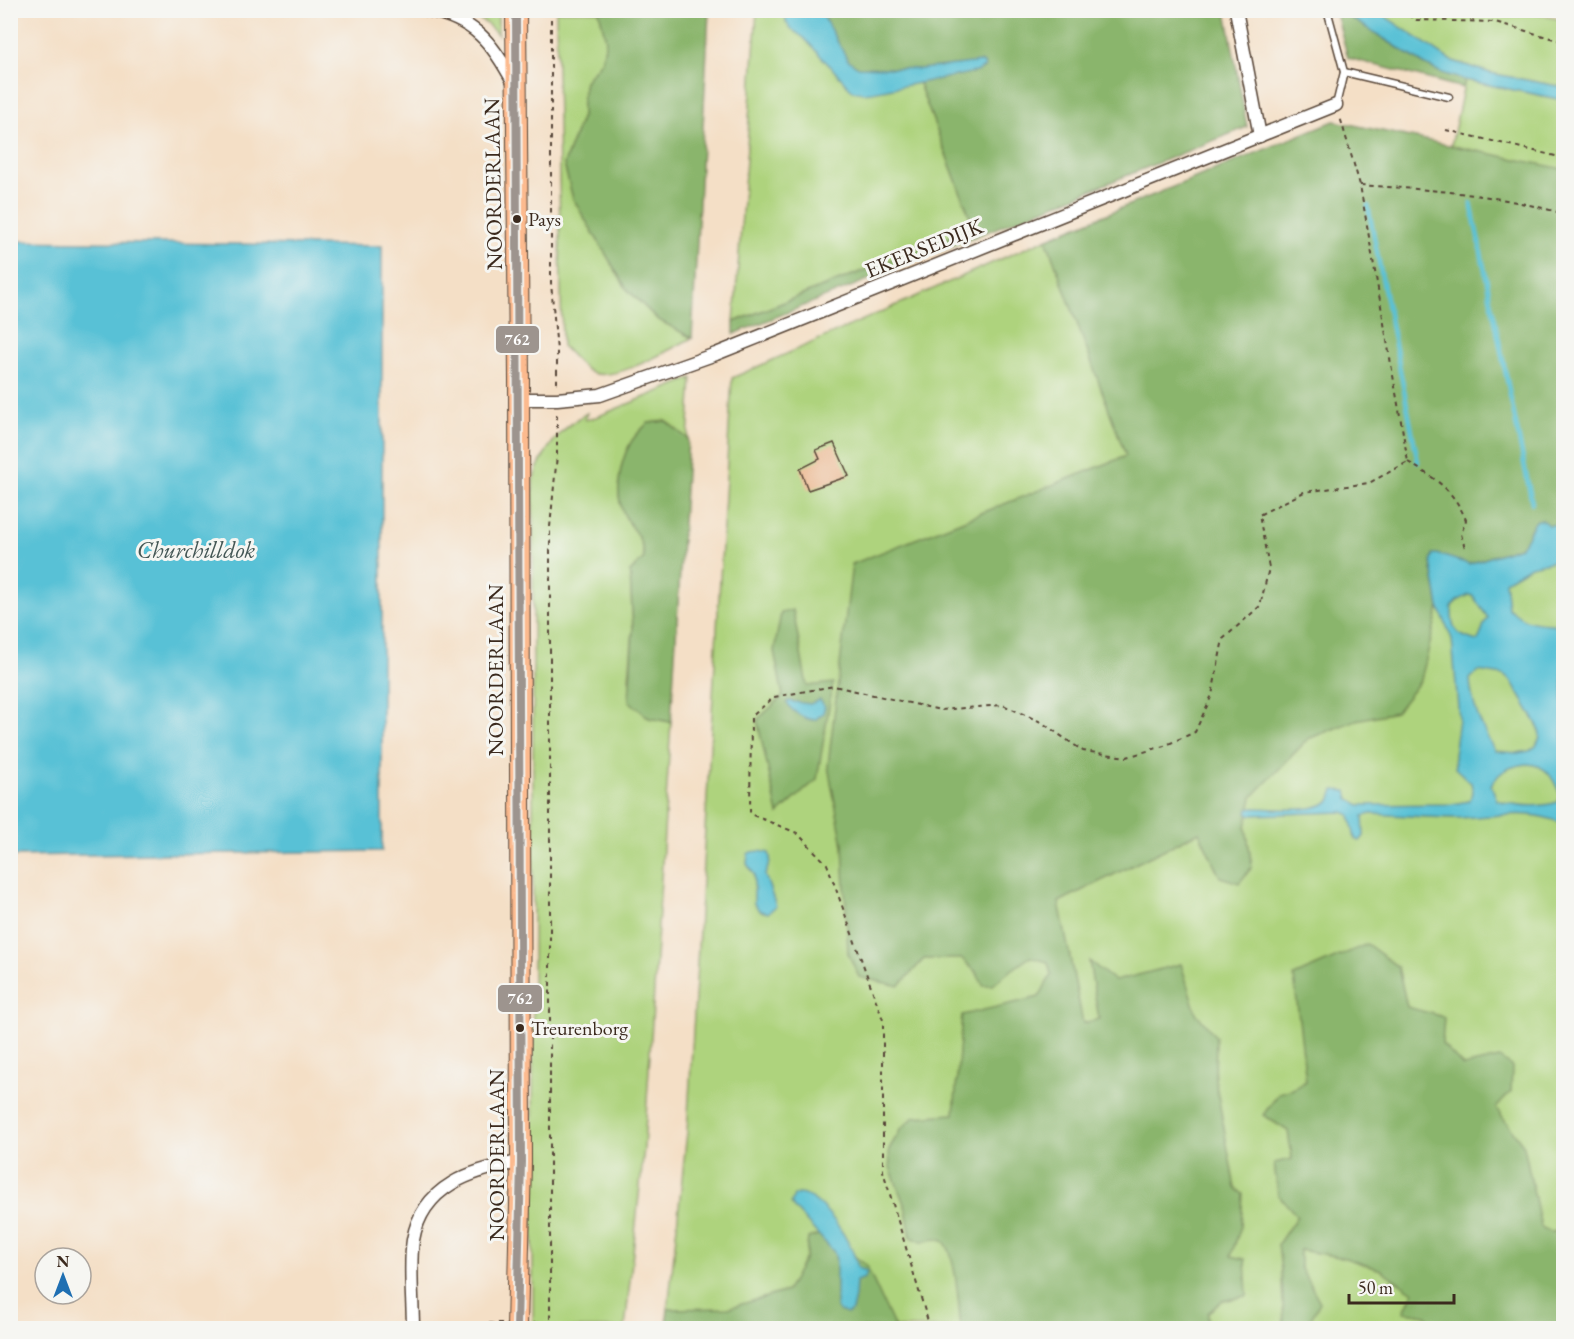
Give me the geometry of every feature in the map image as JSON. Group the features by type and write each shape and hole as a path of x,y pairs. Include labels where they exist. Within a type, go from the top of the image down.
{"main road":[{"name":"NOORDERLAAN","path":"516,10 521,1162 517,1326"}],"street":[{"path":"427,10 464,23 482,35 498,54 516,86"},
{"path":"1236,10 1260,136"},
{"name":"EKERSEDIJK","path":"519,399 584,398 613,391 716,354 1336,105"},
{"path":"413,1327 412,1243 416,1224 425,1208 446,1186 460,1178 506,1164 521,1162"}],"lane":[{"path":"1325,10 1328,13 1344,72 1336,105"},
{"path":"1344,72 1449,97"}],"path":[{"path":"550,10 551,283 558,377"},
{"path":"1401,10 1416,20 1495,22 1563,42"},
{"path":"1336,105 1360,185 1408,462 1444,486 1458,500 1466,520 1461,534 1466,548"},
{"path":"1446,130 1563,158"},
{"path":"1360,185 1484,195 1531,204 1563,214"},
{"path":"550,1329 550,527 557,455 557,424"},
{"path":"930,1329 883,1171 883,1020 827,864 797,833 750,814 751,717 774,697 834,686 940,710 1003,705 1041,722 1083,752 1127,757 1164,746 1195,732 1212,695 1223,639 1260,606 1269,568 1259,514 1304,492 1369,483 1408,462"},
{"path":"413,1327 517,1326 550,1323"}],"green space":[{"path":"1519,10 1563,20 1563,87 1490,73 1450,60 1377,11"},
{"path":"466,11 498,11 498,35 487,24"},
{"path":"556,11 599,11 606,40 602,61 585,81 582,116 564,164 573,198 626,288 657,319 692,338 641,364 613,373 590,372 562,346"},
{"path":"599,11 709,11 692,338 657,319 626,288 573,199 564,164 582,116 585,81 602,61 606,40"},
{"path":"757,11 790,11 916,76 974,227 734,322"},
{"path":"790,11 1226,11 1247,127 734,334 734,322 974,227 916,76 872,83"},
{"path":"1322,11 1340,11 1424,64 1442,73 1465,80 1463,88 1348,58 1336,13 1325,15"},
{"path":"1465,80 1563,100 1563,1328 666,1328 687,1132 732,378 1046,239 1334,121 1451,146"},
{"path":"1334,121 1563,169 1563,525 1548,525 1542,520 1531,528 1525,543 1520,547 1469,564 1431,562 1439,607 1421,680 1396,712 1356,720 1308,739 1252,797 1246,827 1252,867 1239,883 1220,877 1199,832 1059,902 1083,1023 1099,1019 1089,961 1115,981 1181,964 1196,1013 1216,1037 1215,1079 1235,1188 1243,1194 1241,1226 1231,1256 1245,1259 1247,1296 1222,1301 1208,1313 1208,1328 961,1328 954,1269 948,1248 944,1242 939,1240 922,1242 911,1237 906,1209 890,1167 889,1149 901,1129 914,1117 954,1114 962,1015 1039,997 1051,975 1048,962 1030,957 993,985 983,985 976,972 962,959 924,959 899,986 859,977 848,953 843,845 828,766 852,564 1126,456 1046,239"},
{"path":"692,378 688,439 666,421 648,423 630,444 619,480 622,508 640,540 644,558 630,572 633,629 629,679 649,718 671,722 644,1148 625,1328 533,1328 533,480 547,450 577,419 587,413 585,420 596,417"},
{"path":"666,421 688,439 671,722 649,718 629,701 633,629 630,572 644,558 640,540 622,508 619,490 623,461 632,441 648,423"},
{"path":"793,610 807,686 833,683 817,779 778,814 757,720 783,696 774,651 781,613"},
{"path":"1367,944 1398,967 1407,1007 1444,1017 1442,1044 1463,1066 1499,1058 1512,1067 1511,1092 1496,1108 1524,1146 1541,1227 1553,1233 1563,1227 1563,1328 1434,1328 1426,1315 1404,1312 1413,1292 1381,1270 1345,1258 1300,1250 1300,1267 1320,1302 1306,1328 1284,1328 1278,1244 1297,1216 1278,1195 1274,1163 1292,1159 1288,1131 1263,1115 1279,1093 1293,1089 1306,1081 1294,976"},
{"path":"820,1234 834,1252 854,1256 866,1265 895,1328 666,1328 668,1309 728,1308 787,1291 806,1256 808,1238"}],"water":[{"path":"789,11 820,11 848,60 858,67 920,69 980,62 984,63 985,67 976,72 872,92 853,91 804,38 790,28 786,22 786,13"},
{"path":"1340,11 1377,11 1450,60 1490,73 1563,87 1563,100 1465,80 1442,73"},
{"name":"Churchilldok","path":"11,241 382,246 382,851 11,856"},
{"path":"1542,520 1548,525 1563,525 1563,559 1531,566 1505,581 1508,608 1528,621 1553,624 1563,633 1563,824 1537,816 1523,815 1434,818 1371,814 1363,816 1364,836 1360,841 1355,839 1350,815 1343,812 1251,815 1247,813 1248,809 1254,808 1313,808 1330,801 1334,790 1347,791 1349,799 1360,805 1452,804 1469,801 1473,793 1471,783 1455,768 1454,755 1459,719 1452,639 1439,607 1431,562 1433,554 1437,554 1469,564 1520,547 1534,523","holes":["1469,595 1473,596 1488,618 1477,641 1459,634 1452,621 1452,606","1478,671 1503,675 1512,682 1539,728 1540,737 1536,746 1529,751 1517,753 1495,751 1478,716 1472,698 1470,679","1527,764 1545,770 1561,796 1558,802 1527,806 1497,800 1491,785 1498,776 1511,768"]},
{"path":"820,700 825,707 823,713 815,720 799,714 787,703 788,701 810,704"},
{"path":"760,851 769,853 770,856 765,875 776,906 768,913 760,911 754,904 754,874 747,864 748,854"},
{"path":"798,1194 808,1197 827,1212 844,1235 858,1268 867,1271 865,1278 856,1281 852,1311 847,1314 839,1311 836,1306 834,1252 794,1208 791,1203 794,1196"}],"building":[{"path":"834,443 849,476 808,490 800,469 820,459 816,450"}],"waterway":[{"path":"1471,203 1532,503"},
{"path":"1368,206 1418,462"}],"transit line":[{"name":"762","path":"516,10 521,1162 517,1328"}],"place":[{"name":"Pays","path":"517,219"},
{"name":"Treurenborg","path":"520,1028"}]}
